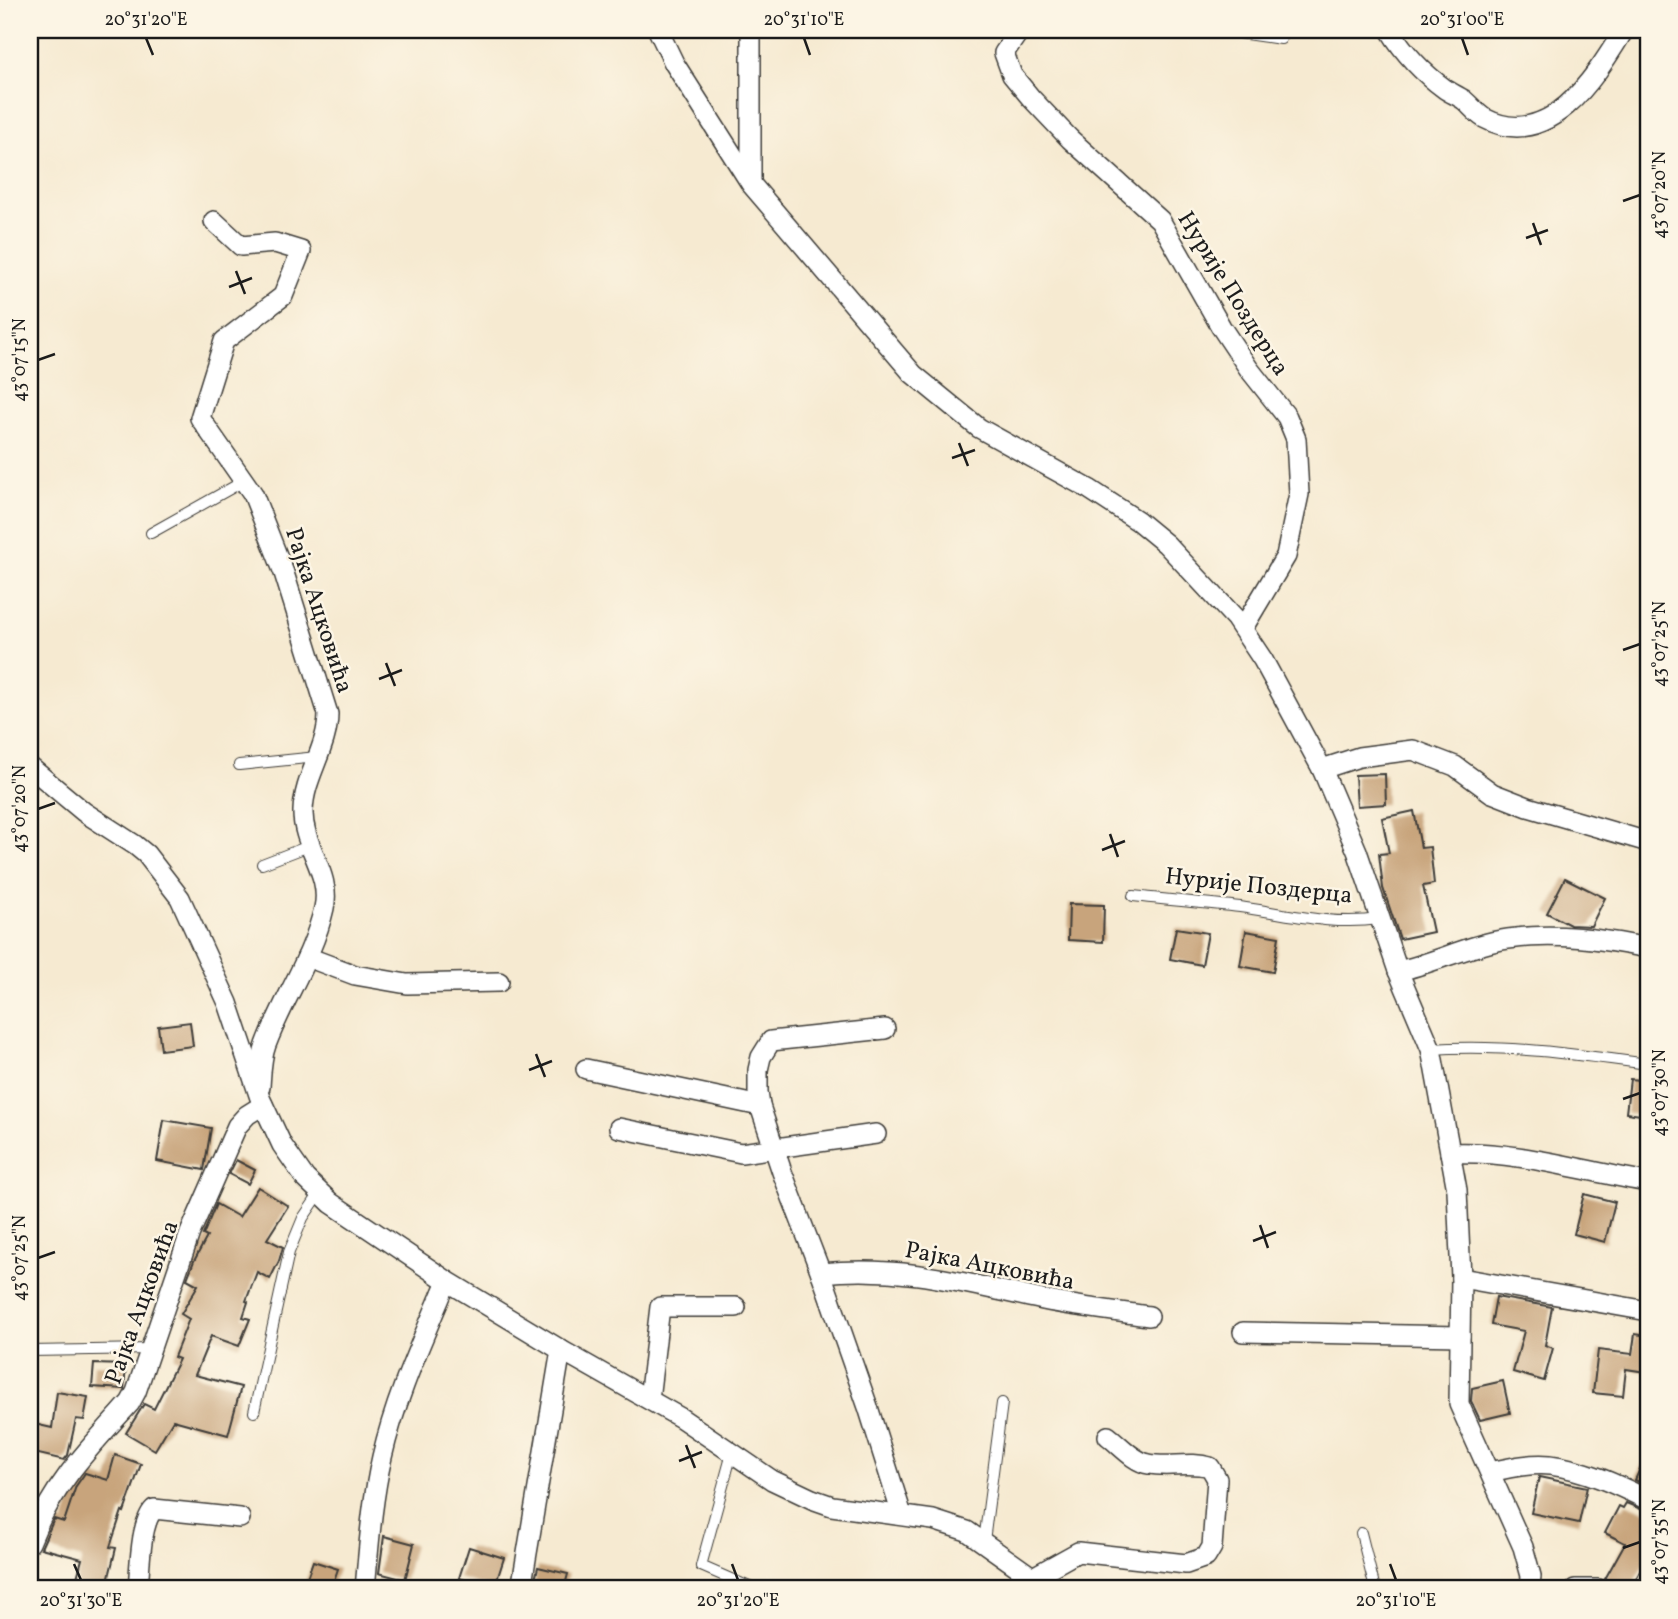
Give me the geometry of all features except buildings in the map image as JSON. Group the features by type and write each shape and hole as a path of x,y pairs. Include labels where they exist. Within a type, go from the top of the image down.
{"street":[{"name":"Нурије Поздерца","path":"658,30 674,63 751,184 902,362 926,386 993,438 1067,476 1138,521 1181,558 1243,628 1263,660 1322,769 1357,851 1398,971 1431,1049 1457,1190 1461,1278 1459,1404 1523,1548 1531,1576 1530,1589"},
{"path":"751,30 751,184"},
{"name":"Нурије Поздерца","path":"1020,30 1004,53 1012,75 1070,139 1160,220 1221,327 1249,369 1287,417 1296,439 1299,494 1286,556 1243,628"},
{"path":"1390,30 1401,47 1429,76 1465,101 1473,110 1495,122 1519,126 1543,120 1569,104 1594,78 1624,30"},
{"name":"Рајка Ацковића","path":"30,1543 40,1518 61,1482 130,1403 142,1379 190,1233 237,1126 261,1102 265,1046 307,957 326,896 325,885 309,846 303,812 308,784 327,732 326,704 270,536 253,494 200,418 224,341 283,296 301,251 275,243 241,246 214,221"},
{"path":"1322,769 1359,757 1413,750 1455,766 1492,793 1528,807 1647,837"},
{"path":"30,767 84,812 146,854 180,898 229,1003 261,1102 288,1155 305,1178 349,1216 447,1281 649,1399 772,1480 832,1506 902,1515 967,1531 1041,1583 1078,1552 1186,1564 1206,1557 1212,1547 1217,1479 1210,1467 1199,1464 1148,1464 1133,1457 1108,1436"},
{"path":"1398,971 1507,939 1594,937 1648,948"},
{"path":"307,957 355,975 407,984 499,982"},
{"path":"885,1029 771,1041 761,1057 758,1092 775,1149 869,1407 902,1515"},
{"path":"586,1069 760,1106"},
{"path":"619,1128 741,1153 876,1134"},
{"path":"1450,1153 1508,1155 1648,1182"},
{"name":"Рајка Ацковића","path":"821,1273 867,1269 933,1276 1078,1307 1149,1316"},
{"path":"1461,1278 1648,1311"},
{"path":"365,1589 374,1497 390,1425 400,1394 447,1281"},
{"path":"649,1399 660,1307 736,1307"},
{"path":"1243,1332 1460,1336"},
{"path":"521,1589 561,1350"},
{"path":"1490,1472 1521,1466 1550,1465 1610,1482 1648,1500"},
{"path":"138,1589 145,1530 150,1512 154,1508 240,1518"},
{"path":"1574,1589 1598,1589"}],"lane":[{"path":"1218,30 1281,39"},
{"path":"151,533 244,481"},
{"path":"239,765 317,757"},
{"path":"262,864 309,846"},
{"name":"Нурије Поздерца","path":"1133,896 1240,907 1329,921 1360,922 1379,919"},
{"path":"1431,1049 1475,1046 1535,1049 1648,1064"},
{"path":"254,1412 289,1252 303,1218 320,1193"},
{"path":"30,1351 152,1349"},
{"path":"984,1541 1002,1403"},
{"path":"732,1453 701,1566 754,1589"},
{"path":"1361,1533 1375,1589"}]}
